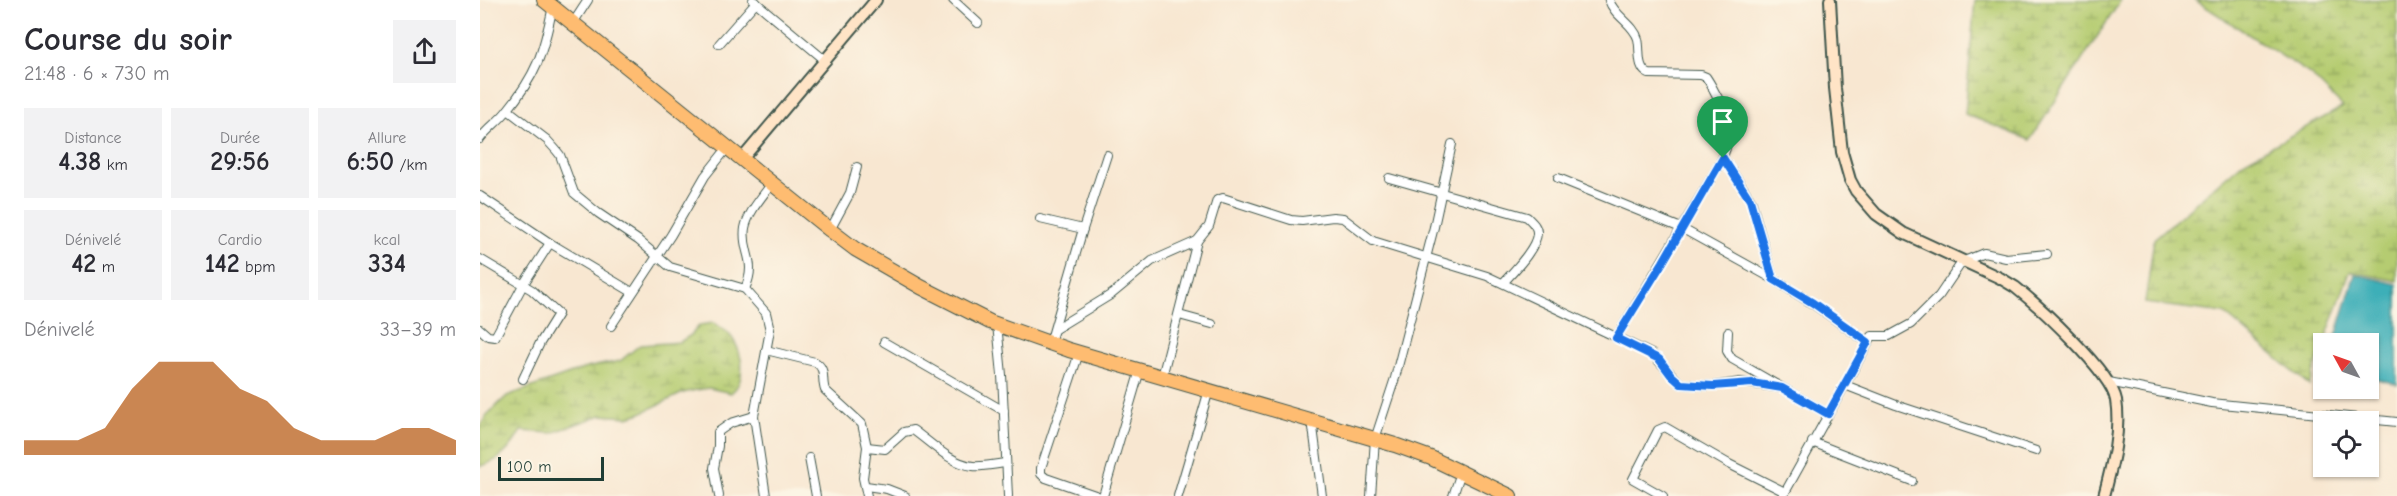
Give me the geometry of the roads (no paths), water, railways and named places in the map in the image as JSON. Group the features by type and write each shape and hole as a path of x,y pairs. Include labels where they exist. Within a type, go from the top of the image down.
{"highway":[{"path":"549,3 830,230 855,249 921,287 997,324 1050,343 1375,439 1431,458 1510,496"}],"street":[{"path":"573,22 588,0"},
{"path":"742,159 876,0"},
{"path":"953,0 978,23"},
{"path":"1609,0 1616,14 1638,38 1641,67 1644,72 1701,75 1709,81 1723,108 1730,130 1723,158 1616,338"},
{"path":"1830,0 1835,88 1842,152 1850,180 1861,199 1884,221 1962,262 2000,278 2020,291 2109,382 2116,401 2117,432 2104,496"},
{"path":"719,44 754,1 826,60"},
{"path":"481,136 508,110 530,80 541,57 549,3"},
{"path":"508,110 547,140 560,156 576,196 638,240 670,267 745,289 766,313 770,330 754,416 766,496"},
{"path":"1371,496 1375,439 1395,378 1452,144"},
{"path":"611,326 671,235 705,176 728,147"},
{"path":"1050,343 1107,155"},
{"path":"1723,158 1750,200 1773,279"},
{"path":"830,230 850,193 856,167"},
{"path":"1389,178 1527,217 1533,223 1538,235 1523,261 1503,283"},
{"path":"1558,178 1681,228 1813,303 1868,342"},
{"path":"745,289 752,267 744,230 753,210 772,183"},
{"path":"480,196 550,243 632,292"},
{"path":"1162,377 1197,241 1209,226 1217,200 1223,198 1290,220 1343,218 1373,241 1467,269 1503,283 1659,359 1681,384 1713,386 1752,383 1782,388"},
{"path":"1040,219 1083,229"},
{"path":"1055,329 1112,294 1152,261 1197,241"},
{"path":"480,328 488,336 495,338 523,285 550,243"},
{"path":"1663,496 1648,493 1633,479 1658,430 1665,427 1784,494 1874,335 1889,336 1911,324 1932,304 1962,262 1984,253 2006,258 2047,254"},
{"path":"480,259 532,290 558,314 540,343 523,380"},
{"path":"1179,315 1212,324"},
{"path":"997,324 1008,496"},
{"path":"1728,332 1726,342 1728,355 1828,414"},
{"path":"884,342 1004,411"},
{"path":"766,350 815,362 823,371 825,390 862,424 867,447 863,478 867,496"},
{"path":"1079,353 1041,474 1046,478 1098,496"},
{"path":"1103,496 1140,370"},
{"path":"2109,382 2212,403 2397,422"},
{"path":"1845,384 1896,405 2036,451"},
{"path":"2116,401 2132,388"},
{"path":"1178,496 1209,390"},
{"path":"719,496 714,468 718,432 720,428 754,416"},
{"path":"1312,420 1322,496"},
{"path":"867,447 885,449 904,432 913,430 962,463 972,466 1005,463"},
{"path":"1812,442 1912,481"},
{"path":"809,458 816,496"},
{"path":"1453,496 1461,472"},
{"path":"866,486 887,489 904,496"}],"water":[{"path":"2355,274 2397,284 2397,384 2379,380 2379,333 2337,333"}]}
